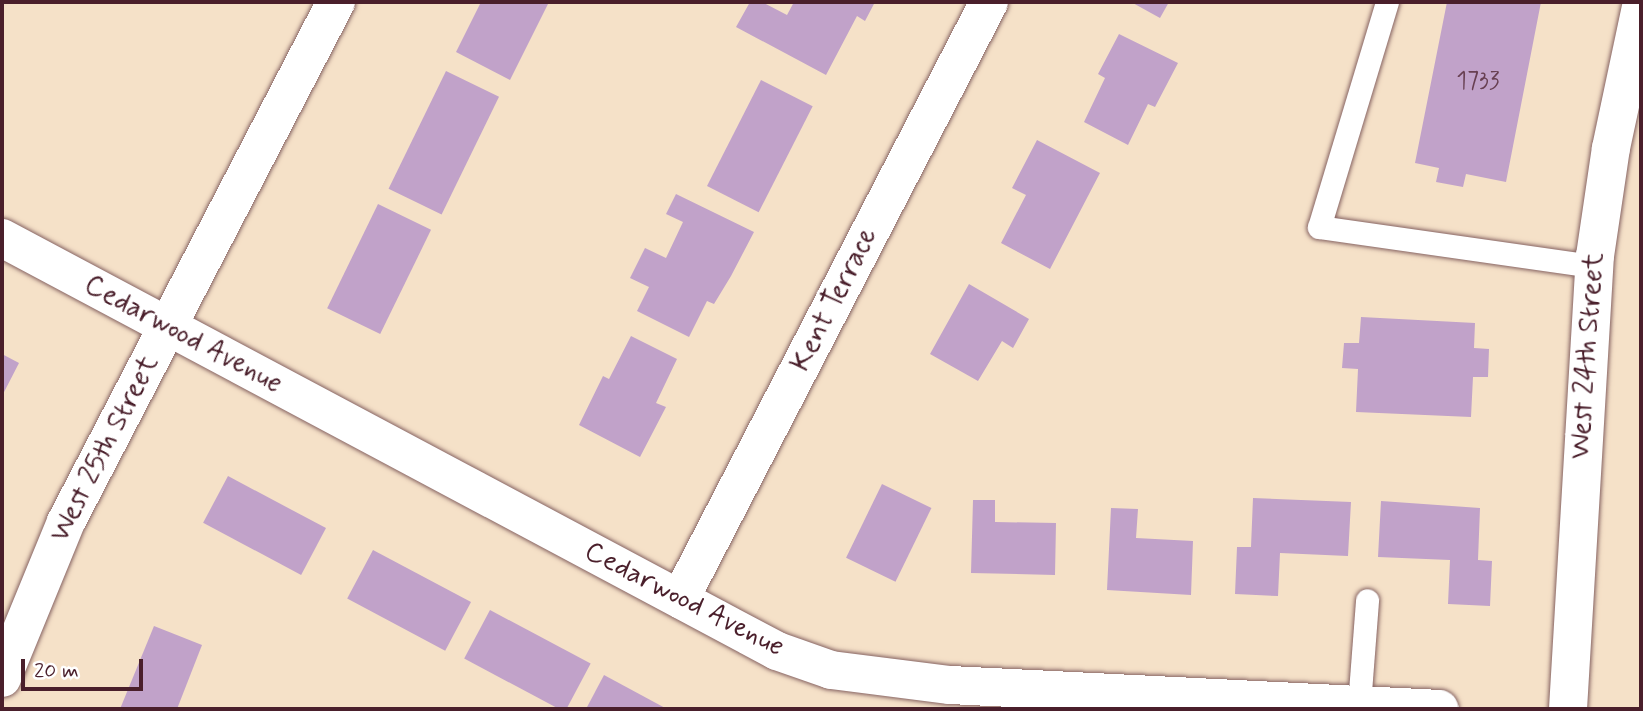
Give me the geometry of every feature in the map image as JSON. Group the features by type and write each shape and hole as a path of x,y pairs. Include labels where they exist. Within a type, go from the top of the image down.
{"street":[{"name":"West 25th Street","path":"2,678 66,522 336,2"},
{"name":"Kent Terrace","path":"680,599 989,2"},
{"name":"West 24th Street","path":"1568,709 1594,267 1638,30"},
{"name":"Cedarwood Avenue","path":"2,238 777,651 831,670 1042,699 1439,709"}],"lane":[{"path":"1387,2 1319,227 1594,267"},
{"path":"1359,705 1367,600"}],"building":[{"path":"481,2 549,2 510,80 456,52"},
{"path":"750,2 762,2 787,15 794,2 875,2 865,21 857,16 826,75 736,27"},
{"path":"1131,2 1169,2 1160,18"},
{"path":"1447,2 1541,2 1506,182 1466,174 1463,187 1436,182 1439,168 1415,163"},
{"path":"1119,34 1178,63 1155,107 1148,104 1128,145 1084,122 1105,78 1098,74"},
{"path":"446,71 499,97 442,215 389,189"},
{"path":"761,80 813,106 759,212 707,186"},
{"path":"1037,140 1100,173 1050,269 1001,243 1026,195 1012,188"},
{"path":"676,194 754,232 714,304 707,301 689,337 637,311 649,287 630,278 645,248 666,258 683,222 666,214"},
{"path":"378,204 431,230 380,334 327,308"},
{"path":"969,284 1029,319 1013,348 1002,341 978,381 930,354"},
{"path":"1361,317 1475,323 1474,348 1489,349 1488,377 1473,377 1471,417 1356,412 1358,369 1342,368 1344,343 1359,343"},
{"path":"631,336 677,359 656,403 666,407 640,457 579,425 603,376 609,379"},
{"path":"2,354 19,363 2,396"},
{"path":"228,476 326,528 301,575 203,523"},
{"path":"882,484 931,508 895,582 846,558"},
{"path":"1253,498 1351,502 1348,556 1280,553 1278,596 1235,594 1237,547 1251,547"},
{"path":"973,500 995,500 995,522 1056,523 1055,575 971,573"},
{"path":"1381,501 1480,508 1478,560 1492,561 1490,606 1448,604 1450,560 1378,557"},
{"path":"1111,508 1138,509 1136,538 1193,541 1191,595 1107,590"},
{"path":"373,550 471,602 445,651 347,599"},
{"path":"490,610 591,664 566,709 559,709 464,659"},
{"path":"154,626 202,645 177,709 120,709"},
{"path":"604,675 667,709 586,709"}]}
